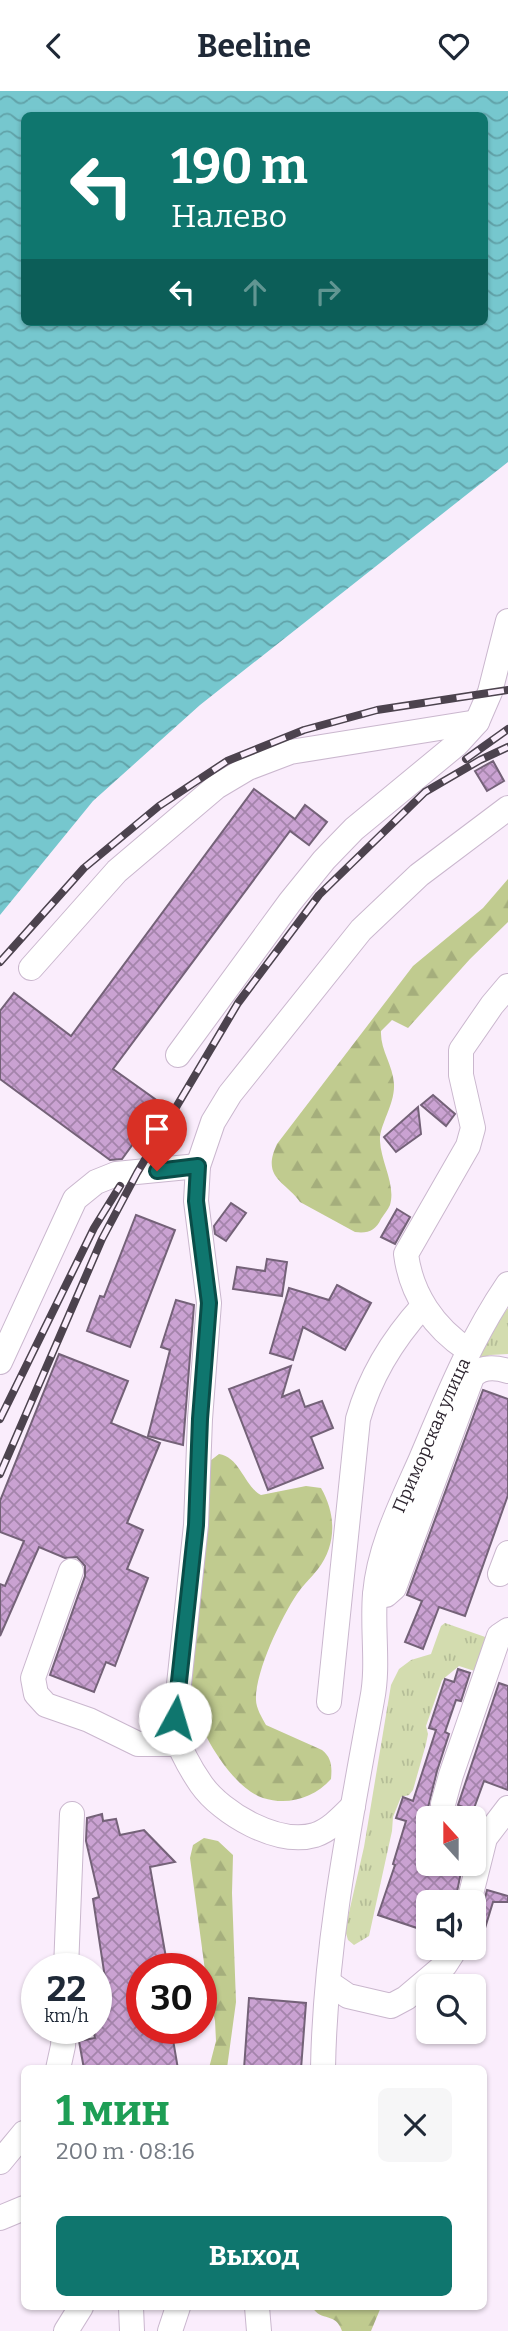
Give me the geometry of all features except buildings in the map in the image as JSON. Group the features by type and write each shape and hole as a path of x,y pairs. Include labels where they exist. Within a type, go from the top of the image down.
{"street":[{"path":"178,1055 324,860 354,829 449,751 477,722 490,692 508,621"},
{"path":"31,968 117,871 216,787 248,768 290,752 477,722"},
{"path":"353,1805 340,1820 316,1835 297,1838 271,1833 226,1808 202,1785 174,1731 196,1525 200,1419 209,1303 196,1201 198,1166 213,1122 230,1094 361,930 419,875 508,807"},
{"path":"468,1350 453,1340 423,1306 410,1277 406,1254 468,1146 472,1128 461,1075 461,1050 508,986"},
{"path":"0,1362 75,1199 96,1182 116,1174 198,1166"},
{"name":"Приморская улица","path":"323,2065 323,2034 332,1943 353,1805 375,1688 375,1595 381,1559 468,1350 487,1314 508,1284"},
{"path":"329,1702 358,1419 363,1400 387,1352 423,1306"},
{"path":"375,1595 386,1595 394,1588 472,1377 476,1372 491,1368 508,1371"},
{"path":"71,1571 33,1678 36,1694 46,1705 89,1720 138,1744 179,1744"},
{"path":"443,1806 451,1775 499,1636 508,1630"},
{"path":"486,1831 508,1808"},
{"path":"67,1953 72,1814"},
{"path":"328,1983 348,1996 391,2006 406,1998 448,1960"},
{"path":"59,2065 63,2044"},
{"path":"3,2156 21,2136"},
{"path":"0,2217 21,2208"},
{"path":"66,2331 78,2310"},
{"path":"131,2310 132,2331"},
{"path":"170,2331 177,2310"},
{"path":"257,2310 258,2331"}],"green space":[{"path":"508,879 508,922 470,959 408,1028 392,1020 381,1031 382,1045 394,1084 392,1100 380,1135 391,1197 389,1207 377,1226 368,1232 355,1232 300,1202 277,1178 272,1164 277,1144 413,966 483,908"},
{"path":"508,1308 508,1354 490,1355 480,1359 473,1355"},
{"path":"219,1454 232,1460 261,1495 306,1486 321,1488 330,1508 332,1529 329,1549 284,1617 264,1660 257,1688 257,1706 266,1725 322,1750 330,1760 331,1779 317,1791 291,1801 263,1798 238,1781 206,1736 191,1691 203,1574 210,1461"},
{"path":"445,1623 491,1639 481,1673 459,1666 442,1680 426,1726 426,1744 413,1790 409,1795 401,1797 393,1817 369,1936 354,1945 348,1940 345,1930 364,1847 391,1685 399,1669 411,1660 431,1654 441,1626"},
{"path":"204,1838 218,1841 233,1855 236,2002 227,2065 210,2065 217,2044 217,1953 203,1953 190,1858 193,1845"},
{"path":"314,2310 380,2310 371,2331 342,2331 336,2321"}],"water":[{"path":"0,91 508,91 508,462 200,705 93,801 0,915"}],"railway":[{"path":"0,962 84,868 159,806 227,761 304,730 377,710 508,690"},
{"path":"466,759 508,729"},
{"path":"0,1474 102,1239 137,1173 238,1003 319,895 425,792 508,747"},
{"path":"0,1419 94,1228 120,1186"}],"route":[{"path":"157,1171 198,1166 196,1201 209,1303 200,1419 196,1525 175,1718"}]}
